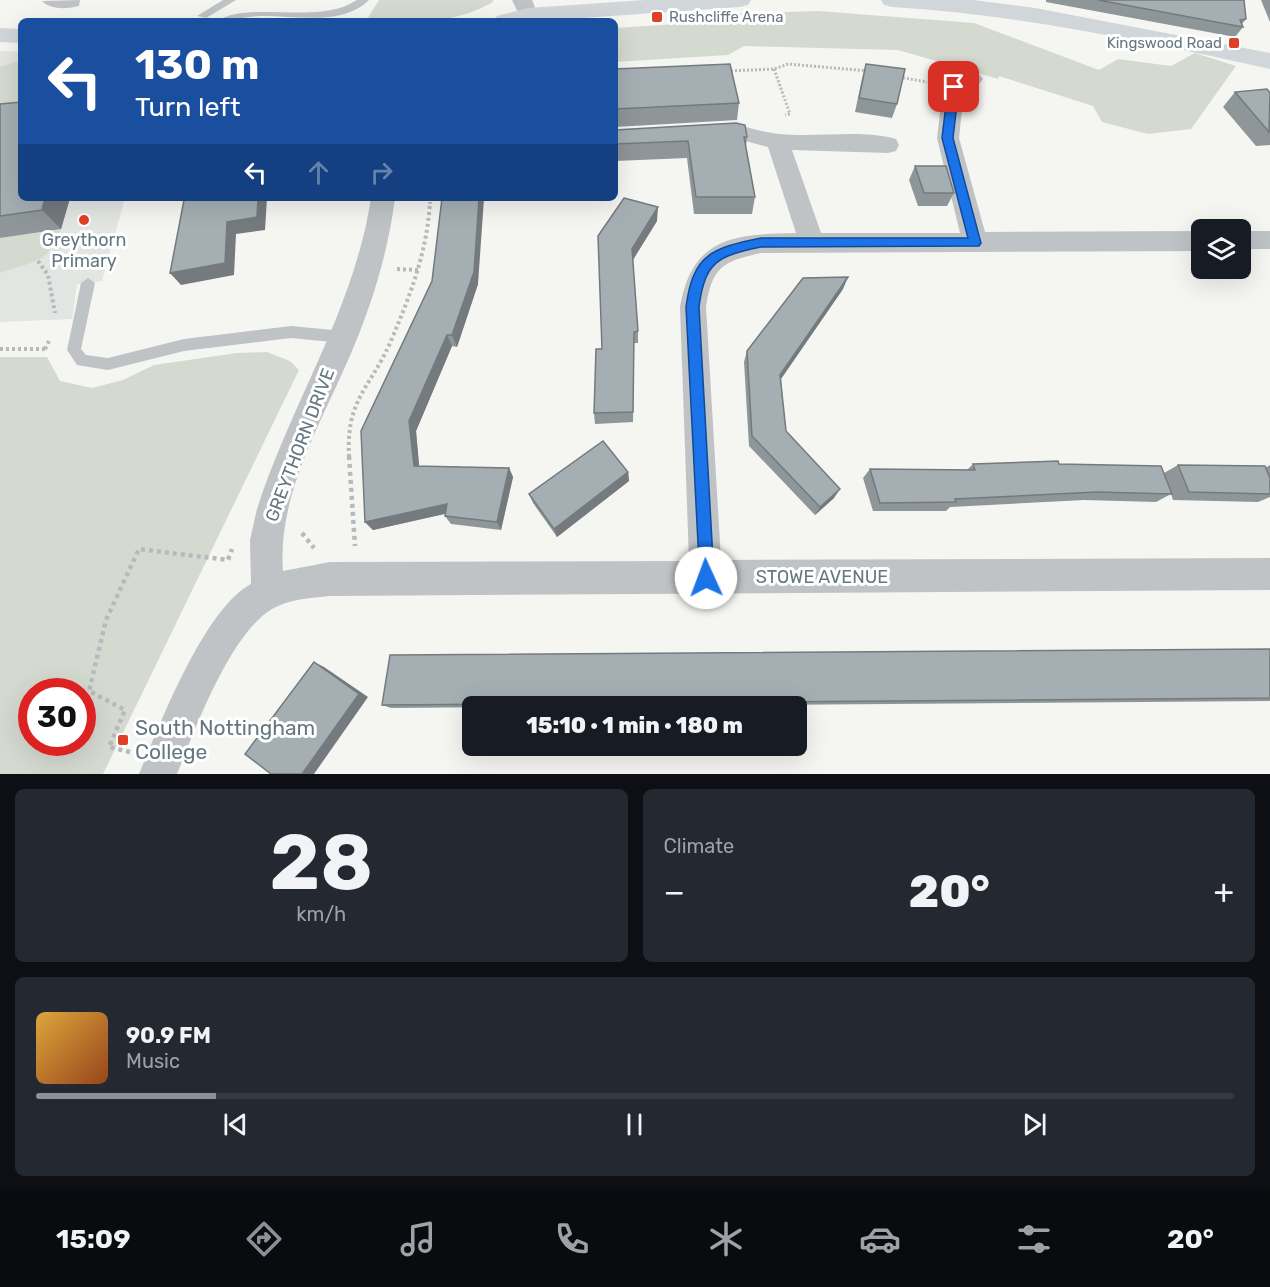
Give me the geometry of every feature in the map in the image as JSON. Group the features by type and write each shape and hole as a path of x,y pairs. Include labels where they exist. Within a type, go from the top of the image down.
{"street":[{"path":"510,18 525,8 740,0"},
{"path":"892,0 987,3 1114,27 1270,62"},
{"path":"0,34 18,36"},
{"path":"963,83 948,138 975,243"},
{"path":"687,133 734,130 778,142 888,145"},
{"path":"778,142 812,243"},
{"name":"GREYTHORN DRIVE","path":"268,592 265,546 271,517 283,478 343,337 369,267 381,223 383,201"},
{"path":"1251,240 1270,240"},
{"path":"706,578 693,307 696,283 710,259 734,248 761,243 1191,241"},
{"name":"STOWE AVENUE","path":"268,592 294,583 351,579 1270,574"},
{"path":"160,767 224,632 242,609 268,592"}],"lane":[{"path":"201,18 209,0"},
{"path":"203,18 231,0"},
{"path":"226,18 234,10 265,2 293,2 334,10 350,8 364,0"},
{"path":"88,283 74,350 82,361 108,364 184,345 291,332 343,337"}],"path":[{"path":"717,72 774,69 788,64 853,68 876,72"},
{"path":"898,76 963,83"},
{"path":"351,579 355,554 348,434 357,399 389,345 418,270 428,237 430,201"},
{"path":"38,261 48,275 56,320"},
{"path":"45,349 50,339"},
{"path":"0,349 74,350"},
{"path":"299,524 303,536 316,549"},
{"path":"160,767 109,747 125,710 89,691 106,620 139,549 228,560 237,538"}],"shaded area":[{"path":"379,0 493,0 477,10 451,18 368,18"},
{"path":"818,11 974,23 1099,70 1118,59 1171,66 1195,53 1236,66 1191,129 1148,134 1102,122 1093,106 999,76 998,79 898,50 744,46 728,55 618,62 618,28 694,23 718,14"},
{"path":"0,51 18,52 18,201 124,201 102,281 77,284 72,319 0,322"},
{"path":"18,62 18,121 0,124 0,67"},
{"path":"61,229 56,241 44,256 0,273 0,238"},
{"path":"267,352 290,361 299,370 103,774 0,774 0,357 47,357 60,381 92,388 123,380 154,365 237,353"}],"building":[{"path":"1098,0 1244,0 1246,19 1240,20 1243,27"},
{"path":"730,64 739,103 618,109 618,69"},
{"path":"866,64 905,69 897,104 859,98"},
{"path":"1267,89 1270,93 1269,132 1235,92"},
{"path":"18,102 18,201 44,201 42,210 0,216 0,104"},
{"path":"736,123 745,125 747,137 744,137 755,197 696,197 688,141 618,144 618,130"},
{"path":"915,166 946,166 954,193 924,193"},
{"path":"624,198 658,207 632,249 638,331 634,332 633,412 594,413 596,349 602,349 598,236"},
{"path":"184,201 258,201 257,217 227,222 225,263 170,273"},
{"path":"442,201 479,201 474,272 452,335 447,335 409,421 414,466 509,468 497,522 445,516 447,504 365,522 361,431 432,281"},
{"path":"848,277 780,375 786,431 840,489 820,507 752,436 747,351 803,278"},
{"path":"603,441 628,472 554,529 529,494"},
{"path":"1058,461 1059,464 1161,466 1172,494 1097,492 955,499 956,502 880,503 870,469 975,470 973,464"},
{"path":"1178,465 1265,466 1270,478 1270,494 1189,492"},
{"path":"1270,649 1270,698 807,702 807,696 462,696 462,704 382,705 390,655"},
{"path":"314,662 359,694 302,774 271,774 245,754"}],"place":[{"name":"Rushcliffe Arena","path":"657,17"},
{"name":"Kingswood Road","path":"1234,43"},
{"name":"Greythorn Primary","path":"84,220"},
{"name":"South Nottingham College","path":"123,740"}],"route":[{"path":"706,578 693,307 696,283 710,259 734,248 761,243 975,243 948,138 954,87"}]}
